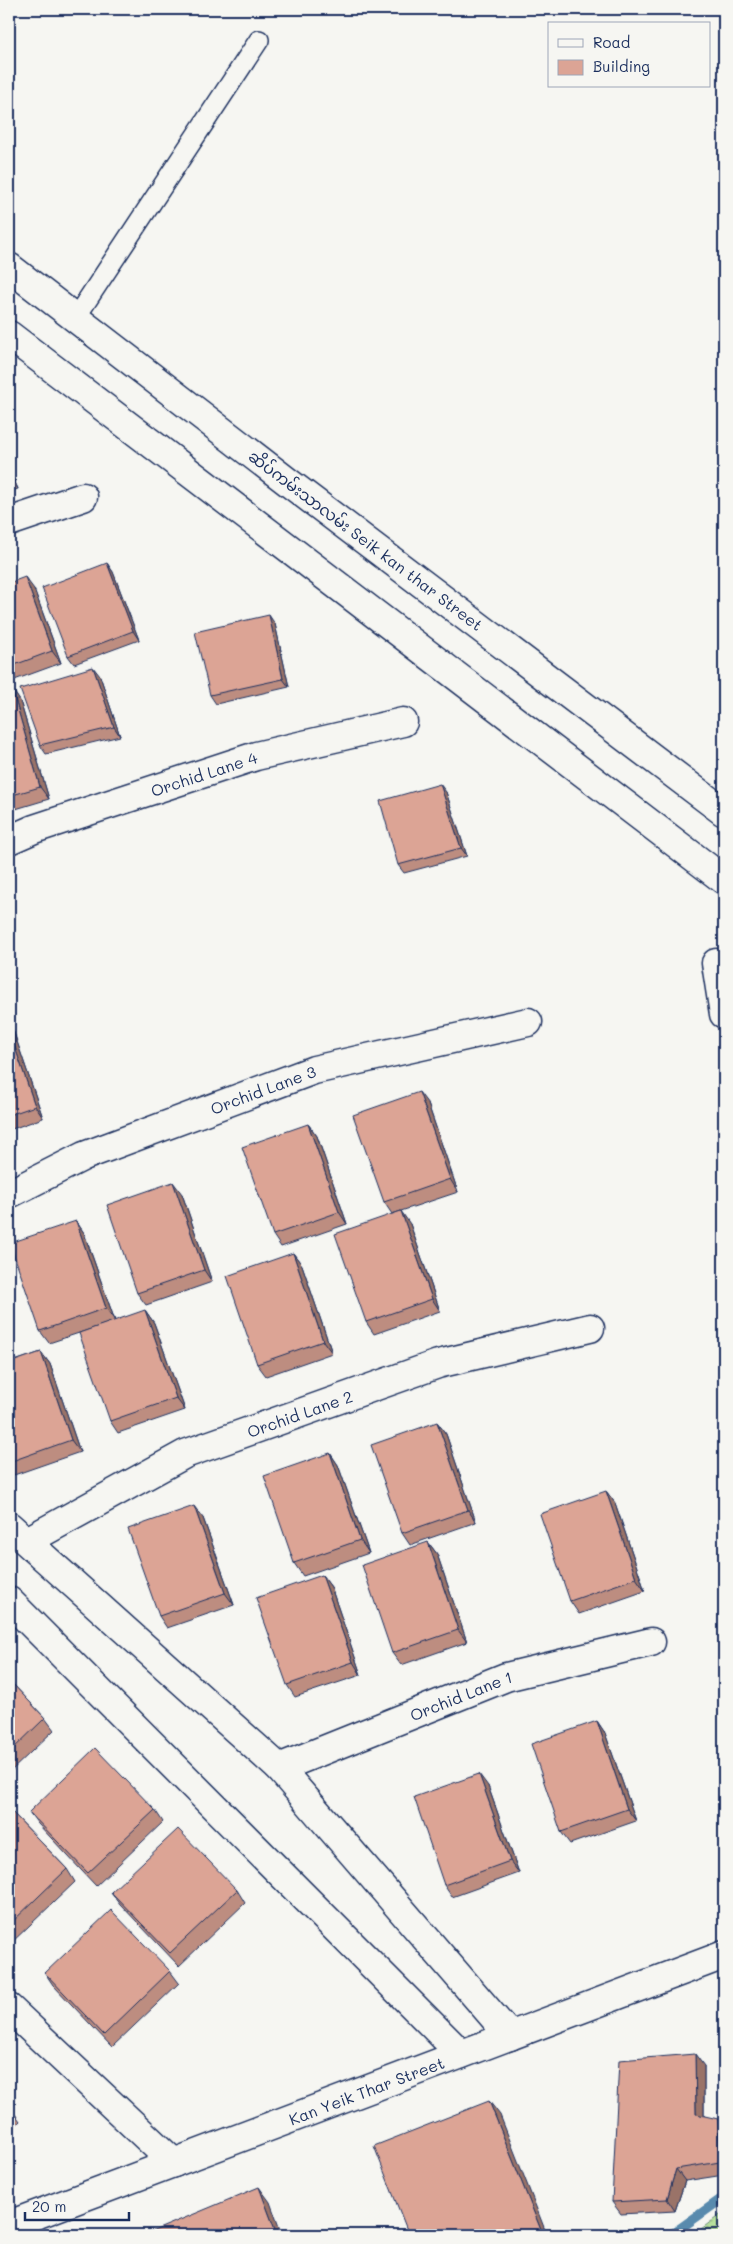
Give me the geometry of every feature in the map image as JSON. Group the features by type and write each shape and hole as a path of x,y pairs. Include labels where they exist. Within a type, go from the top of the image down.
{"street":[{"name":"ဆိပ်ကမ်းသာလမ်း Seik kan thar Street","path":"9,266 288,482 724,812"},
{"path":"9,335 724,880"},
{"path":"9,522 83,497"},
{"name":"Orchid Lane 4","path":"9,840 34,829 256,756 403,722"},
{"path":"720,966 724,1014"},
{"name":"Orchid Lane 3","path":"9,1194 84,1156 314,1070 528,1022"},
{"name":"Orchid Lane 2","path":"18,1534 185,1454 438,1364 590,1328"},
{"path":"18,1534 279,1768 510,2036"},
{"path":"9,1601 461,2054"},
{"name":"Orchid Lane 1","path":"279,1768 506,1677 651,1642"},
{"name":"Kan Yeik Thar Street","path":"17,2227 174,2163 510,2036 680,1962 724,1955"},
{"path":"9,2008 174,2163"}],"lane":[{"path":"76,317 259,40"}],"green space":[{"path":"724,2212 724,2235 693,2235"}],"building":[{"path":"107,563 133,631 68,656 42,588"},
{"path":"25,577 52,651 9,667 9,583"},
{"path":"269,615 283,679 210,695 195,632"},
{"path":"93,667 114,727 40,745 20,689"},
{"path":"12,689 40,787 9,796 9,690"},
{"path":"440,784 461,848 398,865 380,801"},
{"path":"9,1030 35,1106 9,1115"},
{"path":"419,1092 450,1179 384,1202 353,1115"},
{"path":"308,1124 339,1212 273,1235 242,1147"},
{"path":"173,1182 204,1270 137,1293 107,1205"},
{"path":"401,1211 432,1299 366,1322 335,1234"},
{"path":"76,1221 106,1308 40,1331 10,1243"},
{"path":"293,1253 323,1341 257,1364 227,1276"},
{"path":"145,1310 176,1398 110,1421 79,1333"},
{"path":"41,1352 71,1440 9,1462 9,1363"},
{"path":"437,1422 468,1510 402,1533 371,1445"},
{"path":"330,1453 360,1540 294,1563 264,1476"},
{"path":"606,1491 636,1578 570,1601 540,1514"},
{"path":"194,1506 225,1593 159,1616 128,1529"},
{"path":"428,1542 458,1630 392,1653 362,1565"},
{"path":"322,1575 353,1662 287,1685 256,1598"},
{"path":"9,1680 45,1718 9,1753"},
{"path":"597,1721 627,1809 561,1832 531,1744"},
{"path":"95,1748 155,1810 88,1873 29,1812"},
{"path":"479,1774 510,1861 444,1885 414,1797"},
{"path":"9,1809 67,1869 9,1925"},
{"path":"178,1829 237,1890 170,1953 111,1892"},
{"path":"111,1910 170,1971 104,2035 45,1973"},
{"path":"695,2054 696,2114 718,2119 720,2162 676,2169 667,2199 612,2202 619,2060"},
{"path":"489,2101 543,2235 409,2235 374,2146"},
{"path":"259,2187 277,2235 144,2235"}],"waterway":[{"path":"671,2235 724,2199"}]}
